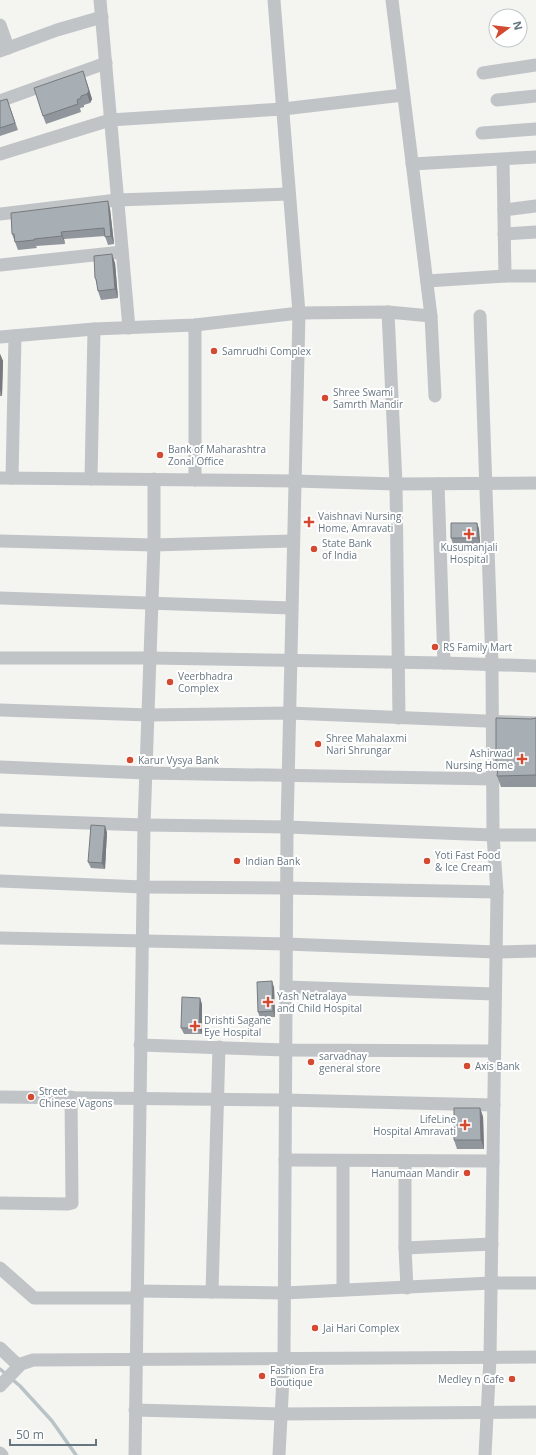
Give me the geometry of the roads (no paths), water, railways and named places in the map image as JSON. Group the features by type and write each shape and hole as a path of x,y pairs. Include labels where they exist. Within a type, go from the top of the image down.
{"street":[{"path":"100,0 117,200 130,328"},
{"path":"274,0 299,312 286,888 284,1359 279,1455"},
{"path":"393,0 403,95 431,316 435,396"},
{"path":"0,25 4,50 57,30 102,17"},
{"path":"0,101 106,63"},
{"path":"483,73 536,65"},
{"path":"0,154 110,120 283,109 403,95"},
{"path":"497,100 536,96"},
{"path":"482,133 536,129"},
{"path":"412,164 536,157"},
{"path":"503,160 505,276"},
{"path":"0,214 117,200 289,194"},
{"path":"504,210 536,206"},
{"path":"504,234 536,232"},
{"path":"0,265 122,252"},
{"path":"427,281 505,276 536,276"},
{"path":"0,337 94,329 195,325 299,312 388,312 431,316"},
{"path":"388,312 396,484 399,718"},
{"path":"480,316 492,664 494,779 493,835 497,892 490,1358 485,1455"},
{"path":"195,325 195,480"},
{"path":"91,479 94,329"},
{"path":"15,336 6,478 295,481 396,484 536,483"},
{"path":"135,1455 144,825 151,658 154,479"},
{"path":"438,484 444,663"},
{"path":"0,541 154,545 294,541"},
{"path":"0,598 292,608"},
{"path":"0,658 151,658 536,666"},
{"path":"0,710 149,715 289,713 536,723"},
{"path":"0,767 146,773 494,779"},
{"path":"0,820 144,825 287,827 493,835 536,835"},
{"path":"0,881 143,887 497,892"},
{"path":"0,938 286,944 496,952 536,952"},
{"path":"286,987 495,994"},
{"path":"140,1045 286,1050 494,1051"},
{"path":"212,1292 219,1047"},
{"path":"0,1097 285,1100 494,1105"},
{"path":"0,1204 72,1203 71,1098"},
{"path":"285,1160 493,1161"},
{"path":"343,1161 343,1290"},
{"path":"405,1161 405,1248 407,1288"},
{"path":"405,1248 492,1244"},
{"path":"0,1268 34,1298 212,1292 284,1293 491,1283 536,1283"},
{"path":"0,1348 16,1369"},
{"path":"0,1385 22,1364 33,1360 536,1357"},
{"path":"135,1410 281,1414 536,1412"}],"waterway":[{"path":"0,1369 20,1386 52,1421 76,1455"}],"place":[{"name":"Samrudhi Complex","path":"214,351"},
{"name":"Shree Swami Samrth Mandir","path":"325,398"},
{"name":"Bank of Maharashtra Zonal Office","path":"160,455"},
{"name":"Vaishnavi Nursing Home, Amravati","path":"309,522"},
{"name":"Kusumanjali Hospital","path":"469,534"},
{"name":"State Bank of India","path":"314,549"},
{"name":"RS Family Mart","path":"435,647"},
{"name":"Veerbhadra Complex","path":"170,682"},
{"name":"Shree Mahalaxmi Nari Shrungar","path":"318,744"},
{"name":"Ashirwad Nursing Home","path":"522,759"},
{"name":"Karur Vysya Bank","path":"130,760"},
{"name":"Indian Bank","path":"237,861"},
{"name":"Yoti Fast Food & Ice Cream","path":"427,861"},
{"name":"Yash Netralaya and Child Hospital","path":"268,1002"},
{"name":"Drishti Sagane Eye Hospital","path":"195,1026"},
{"name":"sarvadnay general store","path":"311,1062"},
{"name":"Axis Bank","path":"467,1066"},
{"name":"Street Chinese Vagons","path":"31,1097"},
{"name":"LifeLine Hospital Amravati","path":"465,1125"},
{"name":"Hanumaan Mandir","path":"467,1173"},
{"name":"Jai Hari Complex","path":"315,1328"},
{"name":"Fashion Era Boutique","path":"262,1376"},
{"name":"Medley n Cafe","path":"512,1379"}]}
